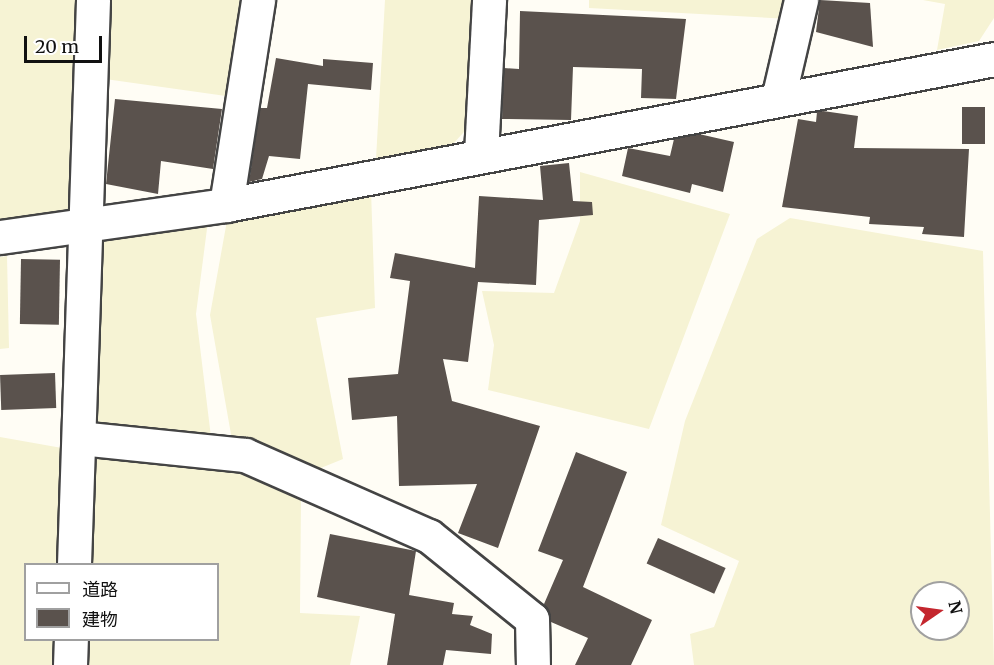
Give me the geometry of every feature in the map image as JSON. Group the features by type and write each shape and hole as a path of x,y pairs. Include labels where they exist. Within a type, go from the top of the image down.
{"street":[{"path":"74,563 80,438 82,224 93,0"},
{"path":"226,205 258,0"},
{"path":"481,154 489,0"},
{"path":"778,99 801,0"},
{"path":"0,237 226,205 481,154 994,59"},
{"path":"80,438 246,455 429,536 532,619 533,665"},
{"path":"70,665 71,641"}],"shaded area":[{"path":"0,0 80,0 80,223 0,223"},
{"path":"101,0 247,0 233,97 98,78"},
{"path":"385,0 476,0 464,132 452,145 376,159"},
{"path":"589,0 793,0 790,19 589,8"},
{"path":"923,0 994,0 994,18 979,41 937,50 945,4"},
{"path":"580,172 730,214 649,429 488,390 494,345 482,291 554,293 580,221"},
{"path":"371,190 375,308 316,318 343,459 311,472 232,440 210,315 228,215"},
{"path":"790,218 983,251 994,665 694,665 690,634 714,627 739,561 661,525 685,421 757,239"},
{"path":"208,221 196,314 211,437 92,423 102,237"},
{"path":"7,256 9,348 0,349 0,257"},
{"path":"0,437 62,448 58,563 24,563 24,641 56,641 55,665 0,665"},
{"path":"92,452 231,465 301,500 300,613 360,616 350,665 82,665 83,641 219,641 219,563 87,563"}],"building":[{"path":"820,0 870,3 873,47 816,32"},
{"path":"520,11 686,19 676,99 641,98 642,69 573,67 571,120 502,119 504,68 519,69"},
{"path":"276,58 323,66 323,59 373,63 371,90 308,84 300,159 269,156 262,179 249,182 260,108 267,108"},
{"path":"115,99 222,109 213,169 161,161 158,194 106,184"},
{"path":"962,107 985,107 985,144 962,144"},
{"path":"817,112 858,116 854,148 969,149 964,237 922,234 924,227 869,224 870,217 782,207 798,119 816,122"},
{"path":"699,134 734,142 723,192 692,184 690,193 622,176 628,148 670,156 674,139"},
{"path":"569,163 573,201 592,202 593,215 539,220 536,285 478,282 468,362 443,359 452,401 540,426 498,548 458,533 477,484 399,486 397,416 352,420 348,378 398,374 410,281 390,278 395,253 475,268 479,196 543,200 540,166"},
{"path":"21,259 60,260 59,325 20,324"},
{"path":"55,373 56,408 1,410 0,375"},
{"path":"576,452 627,472 583,587 652,620 631,665 575,665 588,638 551,622 544,604 563,560 538,551"},
{"path":"330,534 416,551 409,595 454,603 452,614 473,616 470,625 492,634 491,654 446,650 443,665 387,665 395,614 317,597"},
{"path":"658,538 726,568 714,594 647,564"}]}
